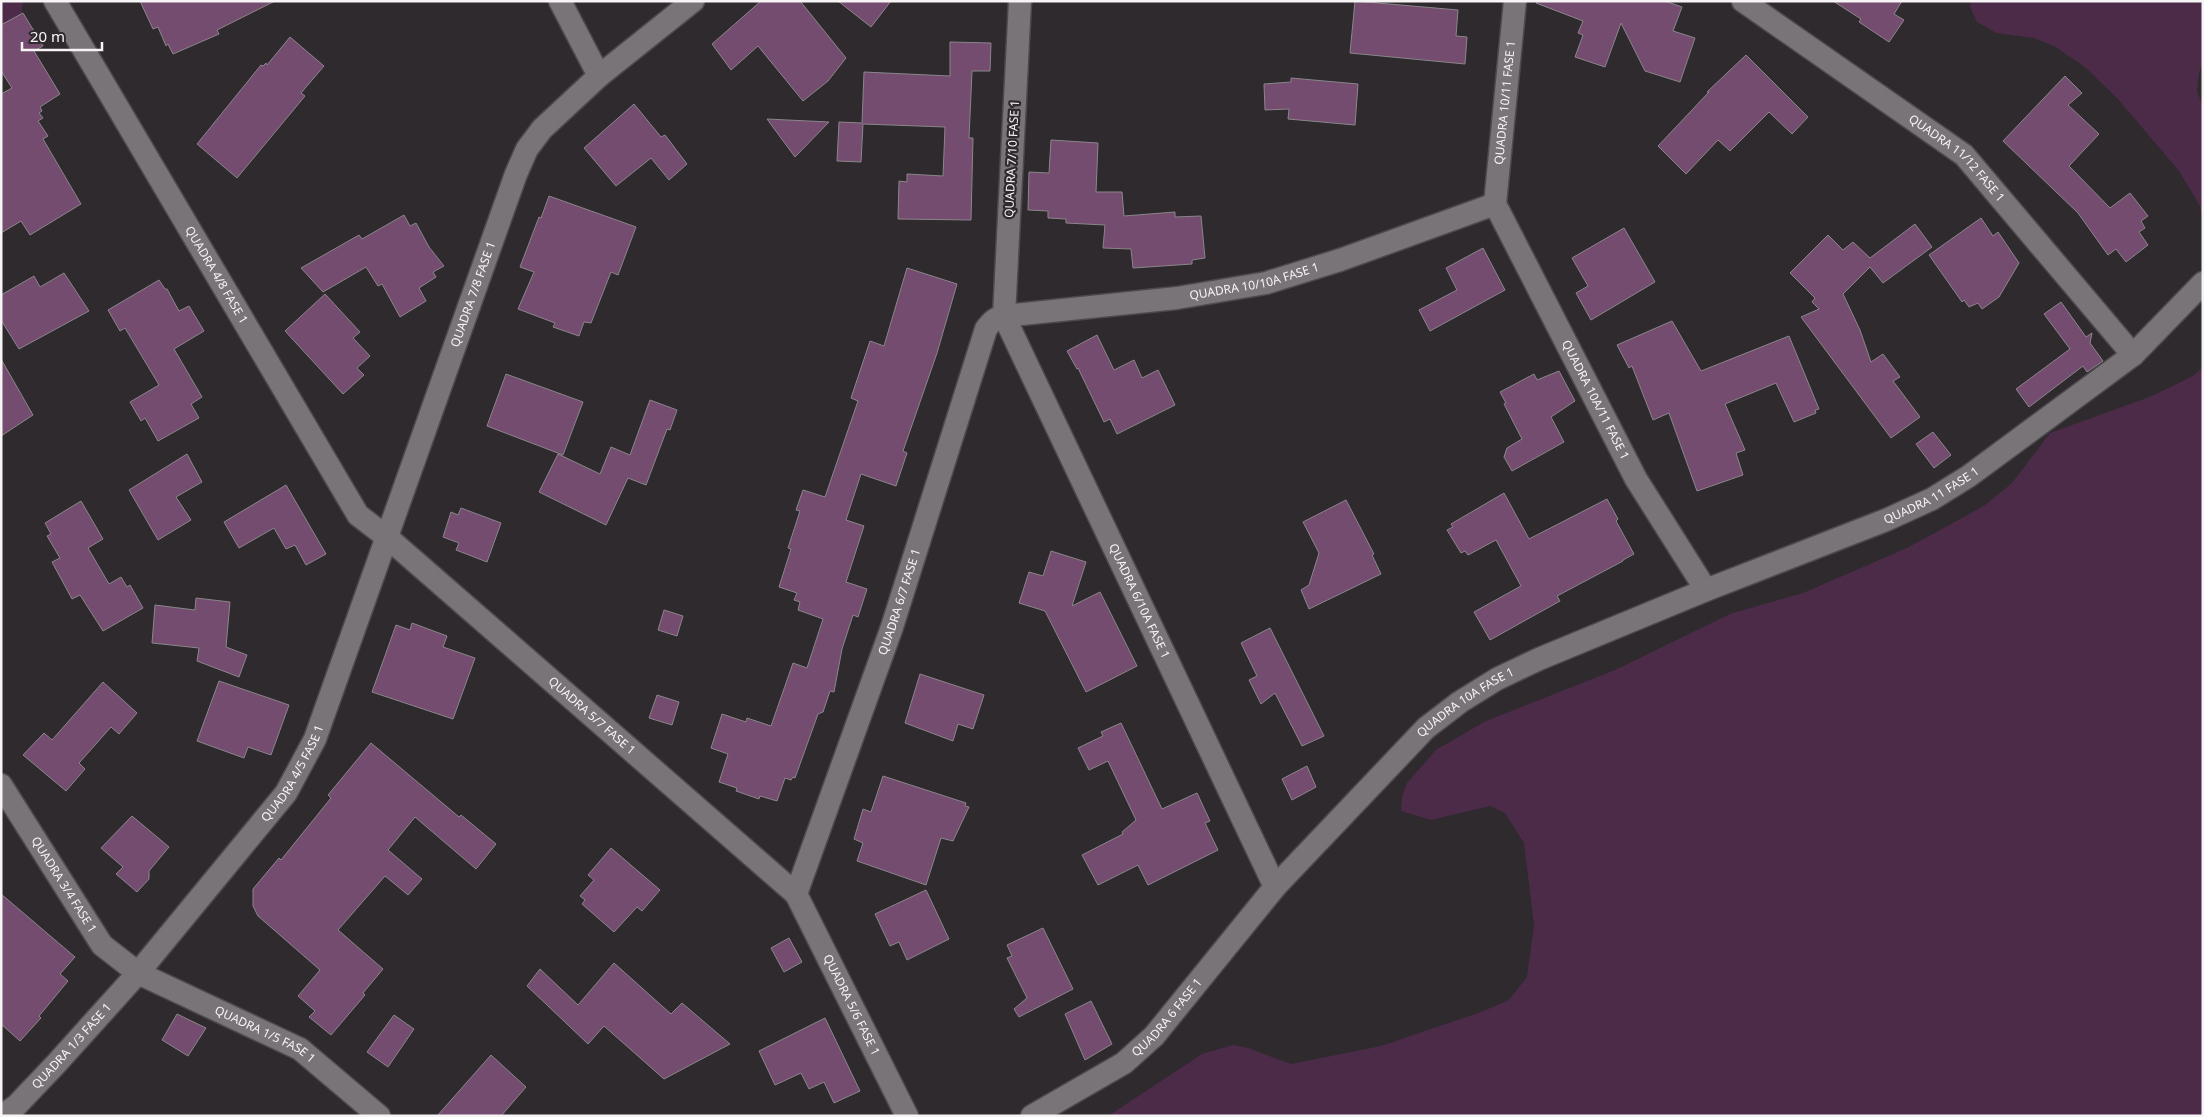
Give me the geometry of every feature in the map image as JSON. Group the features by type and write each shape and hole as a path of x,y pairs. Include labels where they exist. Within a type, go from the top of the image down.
{"street":[{"name":"QUADRA 4/8 FASE 1","path":"55,1 358,515 388,538"},
{"path":"560,1 599,76"},
{"name":"QUADRA 7/8 FASE 1","path":"388,538 527,149 542,129 599,76 694,1"},
{"name":"QUADRA 7/10 FASE 1","path":"1004,316 1020,1"},
{"name":"QUADRA 10/11 FASE 1","path":"1496,204 1514,1"},
{"name":"QUADRA 11/12 FASE 1","path":"1743,1 1964,155 2132,355"},
{"name":"QUADRA 10/10A FASE 1","path":"1004,316 1177,298 1266,283 1340,260 1496,204"},
{"name":"QUADRA 10A/11 FASE 1","path":"1496,204 1636,479 1706,590"},
{"name":"QUADRA 11 FASE 1","path":"1706,590 1886,520 1932,499 1969,476 2132,355 2203,283"},
{"name":"QUADRA 6/10A FASE 1","path":"1004,316 1275,887"},
{"name":"QUADRA 6/7 FASE 1","path":"796,894 892,626 986,330 995,318 1004,316"},
{"name":"QUADRA 5/7 FASE 1","path":"388,538 796,894"},
{"name":"QUADRA 4/5 FASE 1","path":"138,973 286,793 300,770 315,739 388,538"},
{"name":"QUADRA 10A FASE 1","path":"1275,887 1426,728 1460,702 1497,679 1539,659 1706,590"},
{"name":"QUADRA 3/4 FASE 1","path":"1,785 102,945 138,973"},
{"name":"QUADRA 6 FASE 1","path":"1032,1116 1124,1064 1154,1036 1275,887"},
{"name":"QUADRA 5/6 FASE 1","path":"796,894 908,1116"},
{"name":"QUADRA 1/3 FASE 1","path":"2,1116 16,1106 138,973"},
{"name":"QUADRA 1/5 FASE 1","path":"138,973 300,1049 379,1116"}],"shaded area":[{"path":"1,1 23,1 21,19 1,28"},
{"path":"1971,1 2203,1 2203,62 2199,73 2197,91 2203,106 2203,224 2200,206 2179,171 2117,98 2085,67 2054,46 2034,38 1996,33 1977,22 1970,7"},
{"path":"2203,367 2203,1116 1108,1116 1202,1054 1233,1045 1248,1048 1291,1064 1381,1046 1481,1012 1509,1000 1527,977 1534,925 1524,843 1505,813 1490,806 1431,820 1401,811 1402,796 1407,783 1436,750 1486,721 1615,670 1730,614 1803,593 1907,548 1984,506 2012,483 2050,433 2152,396 2193,376"}],"building":[{"path":"140,1 275,1 217,30 219,34 173,54 168,44 166,46 158,27 153,29"},
{"path":"761,1 800,1 846,58 828,81 803,101 758,46 731,70 712,44"},
{"path":"838,1 891,1 871,27"},
{"path":"1355,1 1458,10 1456,36 1467,37 1465,64 1350,53"},
{"path":"1537,1 1665,1 1682,7 1673,31 1695,38 1680,82 1645,71 1621,23 1605,67 1575,57 1583,35 1578,33 1583,21 1536,3"},
{"path":"1833,1 1902,1 1894,14 1904,20 1889,42 1859,22 1861,19"},
{"path":"23,13 43,46 34,51 60,94 40,107 42,111 39,113 43,118 38,121 48,136 43,139 81,204 30,235 21,221 1,233 1,94 12,88 1,71 1,25"},
{"path":"290,37 324,66 301,93 305,96 237,178 197,144 261,65 263,66 266,63 267,65"},
{"path":"950,42 991,43 990,71 972,71 969,138 973,138 971,220 898,219 899,181 907,182 907,174 943,176 945,127 863,124 861,162 837,161 839,122 862,123 864,72 950,76"},
{"path":"1746,55 1808,117 1792,134 1769,112 1730,151 1718,140 1686,174 1658,146 1709,92 1707,92"},
{"path":"2065,76 2082,93 2068,105 2099,134 2069,166 2110,208 2130,193 2148,216 2141,221 2145,228 2139,232 2148,245 2126,262 2116,249 2108,255 2078,213 2003,141"},
{"path":"1291,78 1358,84 1355,125 1288,119 1289,109 1265,110 1264,84 1291,82"},
{"path":"634,104 661,137 665,135 687,164 669,180 651,158 616,186 584,148"},
{"path":"767,119 829,122 795,157"},
{"path":"1051,140 1098,143 1096,192 1122,192 1124,216 1175,212 1175,217 1201,216 1205,258 1192,260 1192,264 1133,268 1131,249 1103,248 1105,225 1066,223 1066,219 1048,218 1048,211 1028,210 1029,172 1049,173"},
{"path":"549,196 636,227 618,275 611,272 591,323 584,322 579,336 553,327 555,323 518,309 534,272 520,267"},
{"path":"404,215 410,226 416,223 429,247 444,266 433,272 436,277 419,288 426,301 400,317 382,284 378,286 366,267 323,292 301,268 359,235 362,239"},
{"path":"1981,218 1993,236 1998,232 2019,263 1999,297 1982,309 1978,303 1969,307 1964,300 1962,302 1929,255"},
{"path":"1915,224 1932,247 1883,283 1870,267 1843,294 1860,330 1871,362 1883,354 1900,377 1893,381 1920,417 1891,438 1801,317 1819,309 1812,302 1815,298 1790,273 1828,235 1843,250 1853,242 1870,258"},
{"path":"1624,228 1655,282 1591,320 1576,293 1588,286 1572,258"},
{"path":"1483,248 1505,290 1430,331 1419,310 1457,290 1446,268"},
{"path":"907,268 957,284 937,353 903,451 907,453 896,486 861,474 846,520 864,526 846,582 867,589 858,617 853,615 842,649 834,692 830,691 823,712 818,714 795,778 793,777 791,780 785,778 777,801 760,796 759,799 736,791 737,788 719,782 728,754 711,748 722,714 746,722 747,718 771,726 793,663 807,668 823,619 798,610 800,602 794,600 797,593 779,587 791,549 788,548 800,511 796,510 803,490 825,497 858,401 851,398 870,341 884,346"},
{"path":"64,273 89,311 19,349 1,320 1,295 34,276 40,287"},
{"path":"159,280 167,289 179,311 189,306 204,331 174,349 202,397 191,404 199,418 158,441 145,418 141,421 130,402 159,385 125,328 120,331 108,310"},
{"path":"325,294 360,332 353,338 370,356 357,368 364,375 343,394 285,331"},
{"path":"2061,302 2086,337 2092,333 2090,343 2103,361 2087,372 2083,366 2029,407 2016,389 2070,349 2044,314"},
{"path":"1672,321 1701,371 1789,336 1819,409 1815,410 1816,413 1794,422 1776,383 1725,404 1745,450 1736,453 1743,475 1697,491 1669,413 1653,420 1632,366 1629,368 1617,345"},
{"path":"1097,335 1114,370 1134,360 1142,378 1158,370 1175,405 1117,434 1110,419 1104,422 1078,368 1067,351"},
{"path":"1,359 33,415 1,436"},
{"path":"1559,371 1575,401 1551,417 1564,442 1512,471 1504,457 1507,448 1522,439 1500,392 1534,374 1537,380"},
{"path":"506,374 583,402 563,455 487,426"},
{"path":"650,400 677,410 670,430 667,429 646,485 628,478 606,525 539,492 558,454 600,474 611,447 630,455"},
{"path":"1933,432 1951,455 1934,468 1916,444"},
{"path":"187,454 202,482 176,497 191,520 158,540 129,490"},
{"path":"286,485 326,554 306,565 295,545 286,549 274,528 239,548 224,522"},
{"path":"1504,493 1529,539 1607,499 1618,519 1616,521 1634,554 1557,596 1560,601 1490,640 1474,612 1521,586 1496,540 1468,555 1465,551 1461,553 1447,530 1453,527 1451,524"},
{"path":"1346,500 1374,554 1372,555 1381,574 1309,609 1301,590 1309,585 1319,553 1303,522"},
{"path":"81,501 103,539 88,548 109,584 121,577 127,587 130,585 143,608 103,631 80,595 72,599 52,562 60,558 47,536 51,534 45,523"},
{"path":"461,508 501,523 487,562 456,550 459,543 443,537 451,512 458,515"},
{"path":"1051,551 1086,562 1072,606 1100,592 1137,666 1086,692 1045,611 1019,603 1029,572 1043,576"},
{"path":"196,598 230,602 226,647 247,655 239,677 197,661 199,648 152,643 155,605 195,610"},
{"path":"664,610 683,616 677,636 658,630"},
{"path":"412,623 447,636 443,647 475,658 453,719 372,692 396,625 410,630"},
{"path":"1270,628 1324,736 1302,746 1275,693 1261,704 1249,680 1257,676 1241,643"},
{"path":"920,674 984,695 973,729 958,724 953,741 905,723"},
{"path":"219,681 289,705 271,755 248,747 244,758 197,741"},
{"path":"103,682 137,713 119,734 111,727 79,763 85,769 66,791 23,755 44,733 52,740"},
{"path":"657,695 679,702 672,725 649,718"},
{"path":"1121,723 1162,809 1197,793 1210,821 1205,823 1218,850 1148,885 1138,865 1098,885 1082,855 1123,834 1122,832 1136,820 1108,761 1089,770 1078,748 1103,736 1101,732"},
{"path":"371,743 459,817 461,815 496,844 476,869 415,817 388,850 422,879 408,895 385,876 338,930 383,969 363,993 365,995 331,1035 309,1017 315,1011 298,996 320,970 258,916 253,906 253,889 279,858 281,860 331,798 328,795"},
{"path":"1307,766 1316,787 1292,800 1282,779"},
{"path":"883,776 966,803 965,806 969,807 953,841 941,838 926,885 857,861 863,843 854,839 863,809 871,812"},
{"path":"132,816 169,847 149,871 149,879 137,892 116,874 123,867 101,848"},
{"path":"611,848 660,890 642,911 637,907 614,932 582,904 585,900 580,896 594,880 588,875"},
{"path":"926,890 949,939 907,960 899,942 890,946 875,914"},
{"path":"1,894 75,957 60,974 68,981 39,1016 41,1018 20,1041 1,1024"},
{"path":"1043,928 1073,989 1019,1017 1014,1009 1027,998 1007,958 1012,956 1007,945"},
{"path":"789,938 802,962 784,972 771,948"},
{"path":"614,963 671,1014 682,1003 730,1044 664,1079 604,1026 588,1044 527,986 540,969 578,1005"},
{"path":"1091,1001 1112,1044 1085,1060 1065,1014"},
{"path":"177,1014 206,1028 188,1056 162,1040"},
{"path":"394,1015 414,1029 388,1067 367,1052"},
{"path":"825,1018 860,1091 834,1103 824,1082 809,1089 801,1073 775,1085 759,1051"},
{"path":"491,1055 526,1087 501,1116 437,1116"}]}
